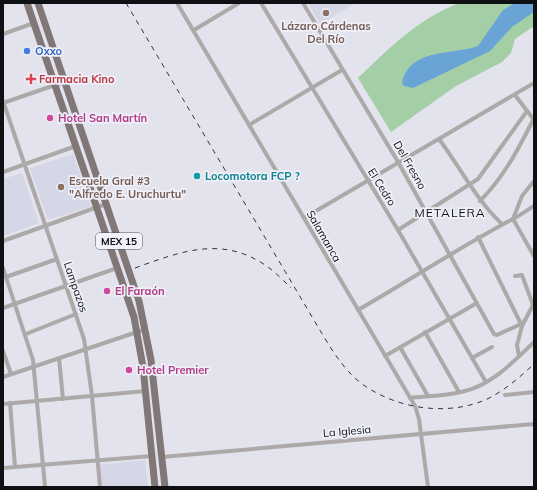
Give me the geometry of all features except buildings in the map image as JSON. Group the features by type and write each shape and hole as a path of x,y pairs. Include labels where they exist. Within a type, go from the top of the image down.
{"main road":[{"name":"MEX 15","path":"27,3 118,267 137,332 146,391 155,487"},
{"name":"MEX 15","path":"38,3 132,278 146,329 165,487"}],"street":[{"name":"Salamanca","path":"177,3 410,398 418,414 428,487"},
{"path":"194,30 239,3"},
{"name":"El Cedro","path":"261,3 398,230 486,382"},
{"name":"Del Fresno","path":"303,3 398,162 477,304 496,335 521,325"},
{"path":"3,34 34,24"},
{"path":"249,125 342,70"},
{"path":"3,102 64,82"},
{"path":"304,218 534,83"},
{"path":"480,201 508,167 534,119 515,95"},
{"name":"Lampazos","path":"3,102 76,314 86,349 92,396 100,487"},
{"path":"398,230 480,177 527,112"},
{"path":"439,138 480,201 502,224"},
{"path":"3,172 76,146"},
{"path":"513,219 522,196 534,181"},
{"path":"3,241 106,204"},
{"path":"358,310 422,273 478,237 513,219 534,206"},
{"path":"513,219 534,256"},
{"path":"478,237 521,325"},
{"path":"6,277 57,260"},
{"path":"3,308 118,267"},
{"path":"3,268 26,334 34,367 45,487"},
{"path":"515,276 522,275 533,304 521,325 517,345 520,356"},
{"path":"385,356 424,332 477,304"},
{"path":"26,334 76,314"},
{"path":"3,377 146,329"},
{"path":"424,332 459,392"},
{"path":"410,398 459,392 486,382 506,369 534,342"},
{"path":"400,347 428,396"},
{"path":"472,358 492,347"},
{"path":"3,351 12,374"},
{"path":"59,358 63,399"},
{"path":"3,404 146,391"},
{"path":"505,395 534,392"},
{"path":"10,403 15,467"},
{"name":"La Iglesia","path":"162,457 534,424"},
{"path":"3,468 152,456"}],"shaded area":[{"name":"Lázaro Cárdenas Del Río","path":"308,3 356,3 320,24"},
{"name":"Escuela Gral #3 \"Alfredo E. Uruchurtu\"","path":"73,154 91,206 48,220 30,168"},
{"path":"22,173 39,223 3,236 3,179"},
{"path":"145,460 148,487 102,487 100,465"}],"green space":[{"path":"459,3 534,3 534,26 515,39 511,53 502,62 456,86 391,132 358,78 393,45 417,26 443,10"}],"water":[{"path":"515,3 534,3 534,12 512,27 490,51 413,88 404,86 402,83 407,71 414,63 434,54 478,46 503,10"}],"railway":[{"path":"126,3 326,340 340,362 358,381 378,394 408,405 439,409 455,408 470,405 492,397 511,384 534,364"},
{"path":"135,268 169,256 202,249 235,251 251,257 268,267 291,288"}],"place":[{"name":"Lázaro Cárdenas Del Río","path":"326,13"},
{"name":"Oxxo","path":"27,51"},
{"name":"Farmacia Kino","path":"31,79"},
{"name":"Hotel San Martín","path":"50,118"},
{"name":"Locomotora FCP ?","path":"197,176"},
{"name":"Escuela Gral #3 \"Alfredo E. Uruchurtu\"","path":"61,187"},
{"name":"El Faraón","path":"107,291"},
{"name":"Hotel Premier","path":"129,370"}],"district":[{"name":"METALERA","path":"450,213"}]}
